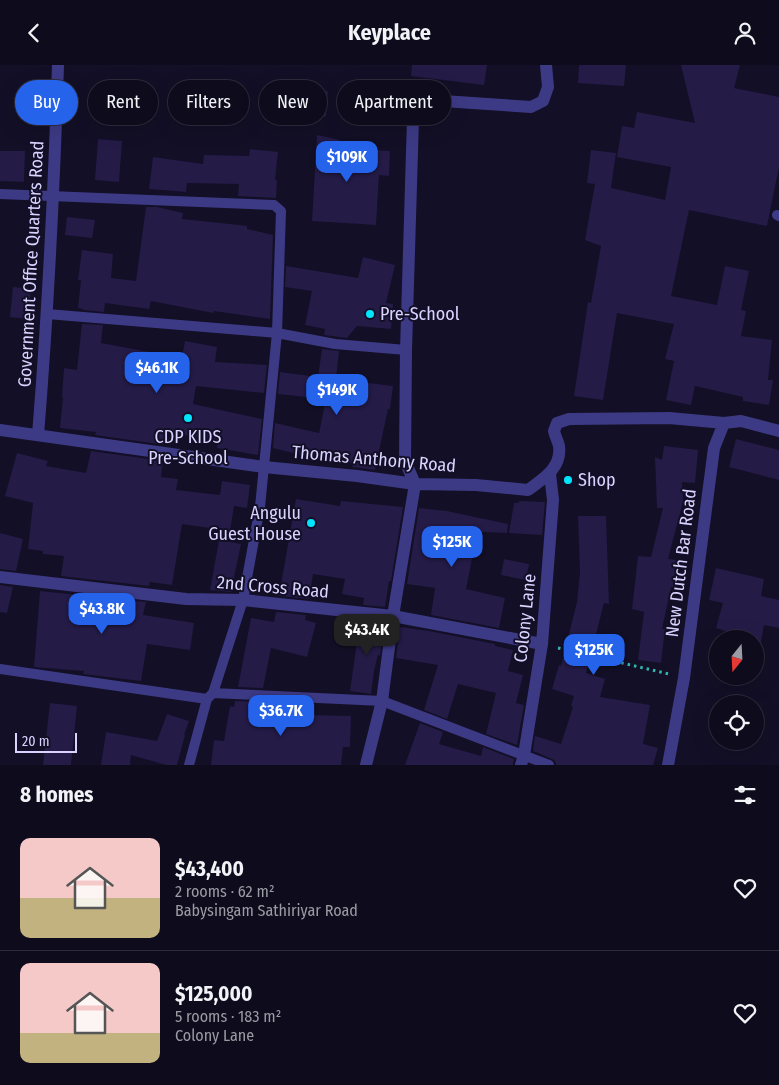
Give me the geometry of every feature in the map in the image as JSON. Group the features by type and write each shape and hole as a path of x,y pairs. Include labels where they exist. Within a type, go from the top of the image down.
{"street":[{"name":"Government Office Quarters Road","path":"38,435 54,196 58,65"},
{"path":"366,765 382,701 393,616 415,484 405,461 406,350 413,119 418,105 428,100 531,107 543,101 548,87 546,65"},
{"path":"550,474 557,460 559,447 554,431 557,423 569,419 670,418 724,423 741,421 779,431"},
{"name":"New Dutch Bar Road","path":"668,765 684,678 714,448 724,423"},
{"name":"Thomas Anthony Road","path":"0,430 264,467 415,484 476,485 528,490 550,474"},
{"name":"Colony Lane","path":"523,760 542,644 553,500 550,474"},
{"name":"2nd Cross Road","path":"0,577 186,599 243,600 393,616 542,644"}],"lane":[{"path":"0,194 274,205 281,211 277,333 260,507 243,600 210,696 189,765"},
{"path":"47,314 277,333 335,344 406,350"},
{"path":"0,669 210,696 382,701 523,760 550,765"}],"path":[{"path":"542,644 684,678"}],"building":[{"path":"412,65 487,65 484,85 411,76"},
{"path":"579,65 626,65 624,86 578,83"},
{"path":"681,65 740,65 734,88 779,97 779,167 767,226 689,210 671,296 717,305 725,266 749,271 741,310 746,311 741,336 772,340 768,380 773,380 769,405 743,401 743,397 695,386 691,405 666,400 674,361 665,359 674,324 617,313 603,400 574,396 588,302 591,303 601,246 585,240 595,184 587,183 591,150 616,153 611,188 665,200 671,167 617,157 622,126 634,128 637,112 695,123"},
{"path":"317,135 340,140 338,148 390,151 389,176 379,175 376,225 312,221"},
{"path":"98,139 122,141 119,182 95,180"},
{"path":"250,149 278,152 275,180 277,180 276,198 238,196 239,184 187,183 186,192 149,189 153,157 203,164 204,155 249,156"},
{"path":"0,151 25,151 24,182 0,181"},
{"path":"146,207 157,207 183,213 182,219 247,226 247,229 273,235 270,319 214,311 213,313 151,301 149,309 105,303 104,312 78,308 81,280 78,280 82,250 113,254 111,278 136,281"},
{"path":"67,217 95,220 92,238 65,235"},
{"path":"363,257 395,265 386,303 393,304 391,329 357,326 347,338 324,335 325,329 305,325 312,291 285,287 286,266 358,278"},
{"path":"13,287 31,289 28,319 10,317"},
{"path":"82,324 103,325 101,343 182,358 185,341 217,347 215,362 267,365 264,393 196,386 193,404 262,419 258,455 217,448 218,441 168,432 166,445 95,435 96,432 60,428 64,368 77,370"},
{"path":"322,349 339,351 336,379 393,386 390,409 388,409 375,470 352,467 353,464 347,461 306,452 305,456 273,448 275,423 319,433 326,399 278,394 280,372 318,377"},
{"path":"736,439 779,450 779,480 729,467"},
{"path":"664,446 698,450 695,483 682,482 683,502 668,559 677,560 674,587 671,587 662,629 665,629 661,663 638,660 644,612 632,609 638,556 651,557 663,508 657,508 655,457 662,460"},
{"path":"91,451 163,461 161,477 178,479 176,490 220,495 222,481 250,485 247,508 234,506 230,531 182,524 172,585 150,582 149,586 61,576 64,556 43,554 43,551 28,549 33,503 5,496 17,453 48,461 46,466 86,473"},
{"path":"296,499 340,506 341,501 403,507 385,607 363,605 364,598 342,594 345,579 313,574 309,599 279,596"},
{"path":"519,501 545,502 542,535 509,533 514,503 519,503"},
{"path":"419,508 447,511 508,524 507,533 443,530 441,548 473,554 466,589 505,598 499,628 431,615 435,588 407,584"},
{"path":"578,516 606,516 609,604 604,603 586,673 605,679 600,697 650,705 643,744 658,748 653,765 556,765 552,759 533,751 535,736 561,744 573,707 571,706 574,696 552,689 559,665 561,666 577,602 580,572"},
{"path":"0,533 23,539 16,571 0,569"},
{"path":"219,540 241,544 231,592 210,590"},
{"path":"504,559 529,564 526,580 501,575"},
{"path":"716,568 764,579 761,596 779,600 779,628 764,625 763,630 722,630 716,628 723,603 709,600"},
{"path":"0,585 13,587 7,613 0,612"},
{"path":"40,591 146,602 143,615 194,623 190,650 147,644 141,681 83,674 84,671 34,667"},
{"path":"276,612 306,615 305,620 316,623 307,657 271,648 263,688 238,687 251,618 274,622"},
{"path":"360,621 383,623 384,625 380,656 378,655 374,671 371,694 350,691"},
{"path":"400,627 495,644 495,646 513,650 508,671 523,675 516,703 524,705 517,745 486,734 496,693 458,684 447,719 424,710 438,665 396,658"},
{"path":"235,701 260,702 260,705 306,709 306,715 351,716 350,747 343,747 341,765 211,765 214,740 224,741 230,706 234,707"},
{"path":"50,703 77,706 71,765 43,765"},
{"path":"167,714 189,721 177,765 166,765 131,755 130,765 101,765 106,732 157,741"},
{"path":"420,723 443,732 439,744 481,756 483,747 514,759 513,765 405,765"}],"place":[{"name":"Pre-School","path":"370,314"},
{"name":"CDP KIDS Pre-School","path":"188,418"},
{"name":"Shop","path":"568,480"},
{"name":"Angulu Guest House","path":"311,523"}]}
